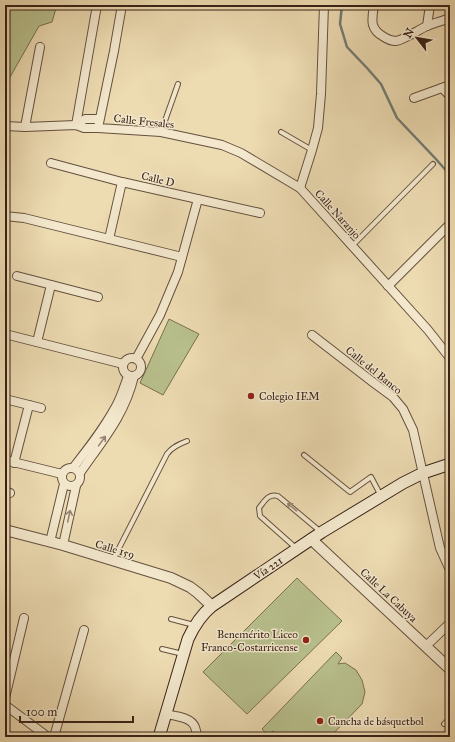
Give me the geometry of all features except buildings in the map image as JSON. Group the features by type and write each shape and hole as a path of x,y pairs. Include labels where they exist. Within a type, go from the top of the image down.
{"main road":[{"name":"Vía 221","path":"159,737 188,638 203,613 311,539 381,496 423,473 450,464"}],"street":[{"path":"76,125 97,5"},
{"name":"Calle Fresales","path":"122,5 98,128 162,132 214,142 241,153 300,188"},
{"name":"Calle Naranjo","path":"324,5 321,94 318,128 300,188 428,330 450,358"},
{"path":"374,5 372,21 373,27 388,40 396,41 427,26 450,18"},
{"path":"427,26 430,5"},
{"path":"25,127 40,47"},
{"path":"414,98 446,87 450,96"},
{"path":"76,125 85,118 100,119"},
{"path":"5,126 25,127 76,125 84,128 98,128"},
{"name":"Calle D","path":"51,163 122,182 260,213"},
{"path":"109,239 122,182"},
{"path":"136,359 160,315 178,272 198,199"},
{"path":"5,216 24,218 182,257"},
{"path":"388,286 450,224"},
{"path":"17,276 98,297"},
{"path":"37,342 51,286"},
{"path":"5,334 123,364"},
{"name":"Calle del Banco","path":"312,334 374,383 403,409 413,430 440,548 450,570"},
{"path":"129,358 136,359 141,366 139,373 131,376 125,373 122,369 125,360 129,358"},
{"path":"76,470 115,424 131,388 131,376"},
{"path":"5,399 41,408"},
{"path":"14,462 28,405"},
{"path":"5,460 62,474"},
{"path":"50,542 64,484 62,474 69,468 76,470 81,476 79,483 76,486 63,545"},
{"path":"64,484 72,487 76,486"},
{"name":"Calle 159","path":"5,530 63,545 171,578 198,593 212,606"},
{"name":"Calle La Cabuya","path":"311,539 424,648 450,670"},
{"path":"5,698 24,618"},
{"path":"424,648 450,623"},
{"path":"54,737 84,630"},
{"path":"5,705 48,737"},
{"path":"165,714 185,718 191,722 195,727 197,737"}],"lane":[{"path":"162,132 178,84"},
{"path":"280,132 312,150"},
{"path":"352,246 433,164"},
{"path":"113,561 167,454 171,449 187,441"},
{"path":"304,455 350,492 371,477 374,472"},
{"path":"371,477 381,496"},
{"path":"297,549 260,516 259,508 268,497 271,495 278,496 322,532"},
{"path":"171,619 195,625"},
{"path":"162,649 183,654"},
{"path":"444,724 450,718"}],"green space":[{"path":"5,5 57,5 52,22 39,26 5,86"},
{"path":"169,319 199,334 163,395 140,383"},
{"path":"297,578 342,621 247,714 203,672"},
{"path":"336,652 342,658 338,664 345,663 356,670 362,680 365,692 362,704 330,737 276,737 273,731 268,735 262,729"}],"waterway":[{"path":"342,5 340,24 347,47 381,84 397,118 450,175"}],"place":[{"name":"Colegio IEM","path":"251,396"},
{"name":"Benemérito Liceo Franco-Costarricense","path":"306,640"},
{"name":"Cancha de básquetbol","path":"320,721"}]}
